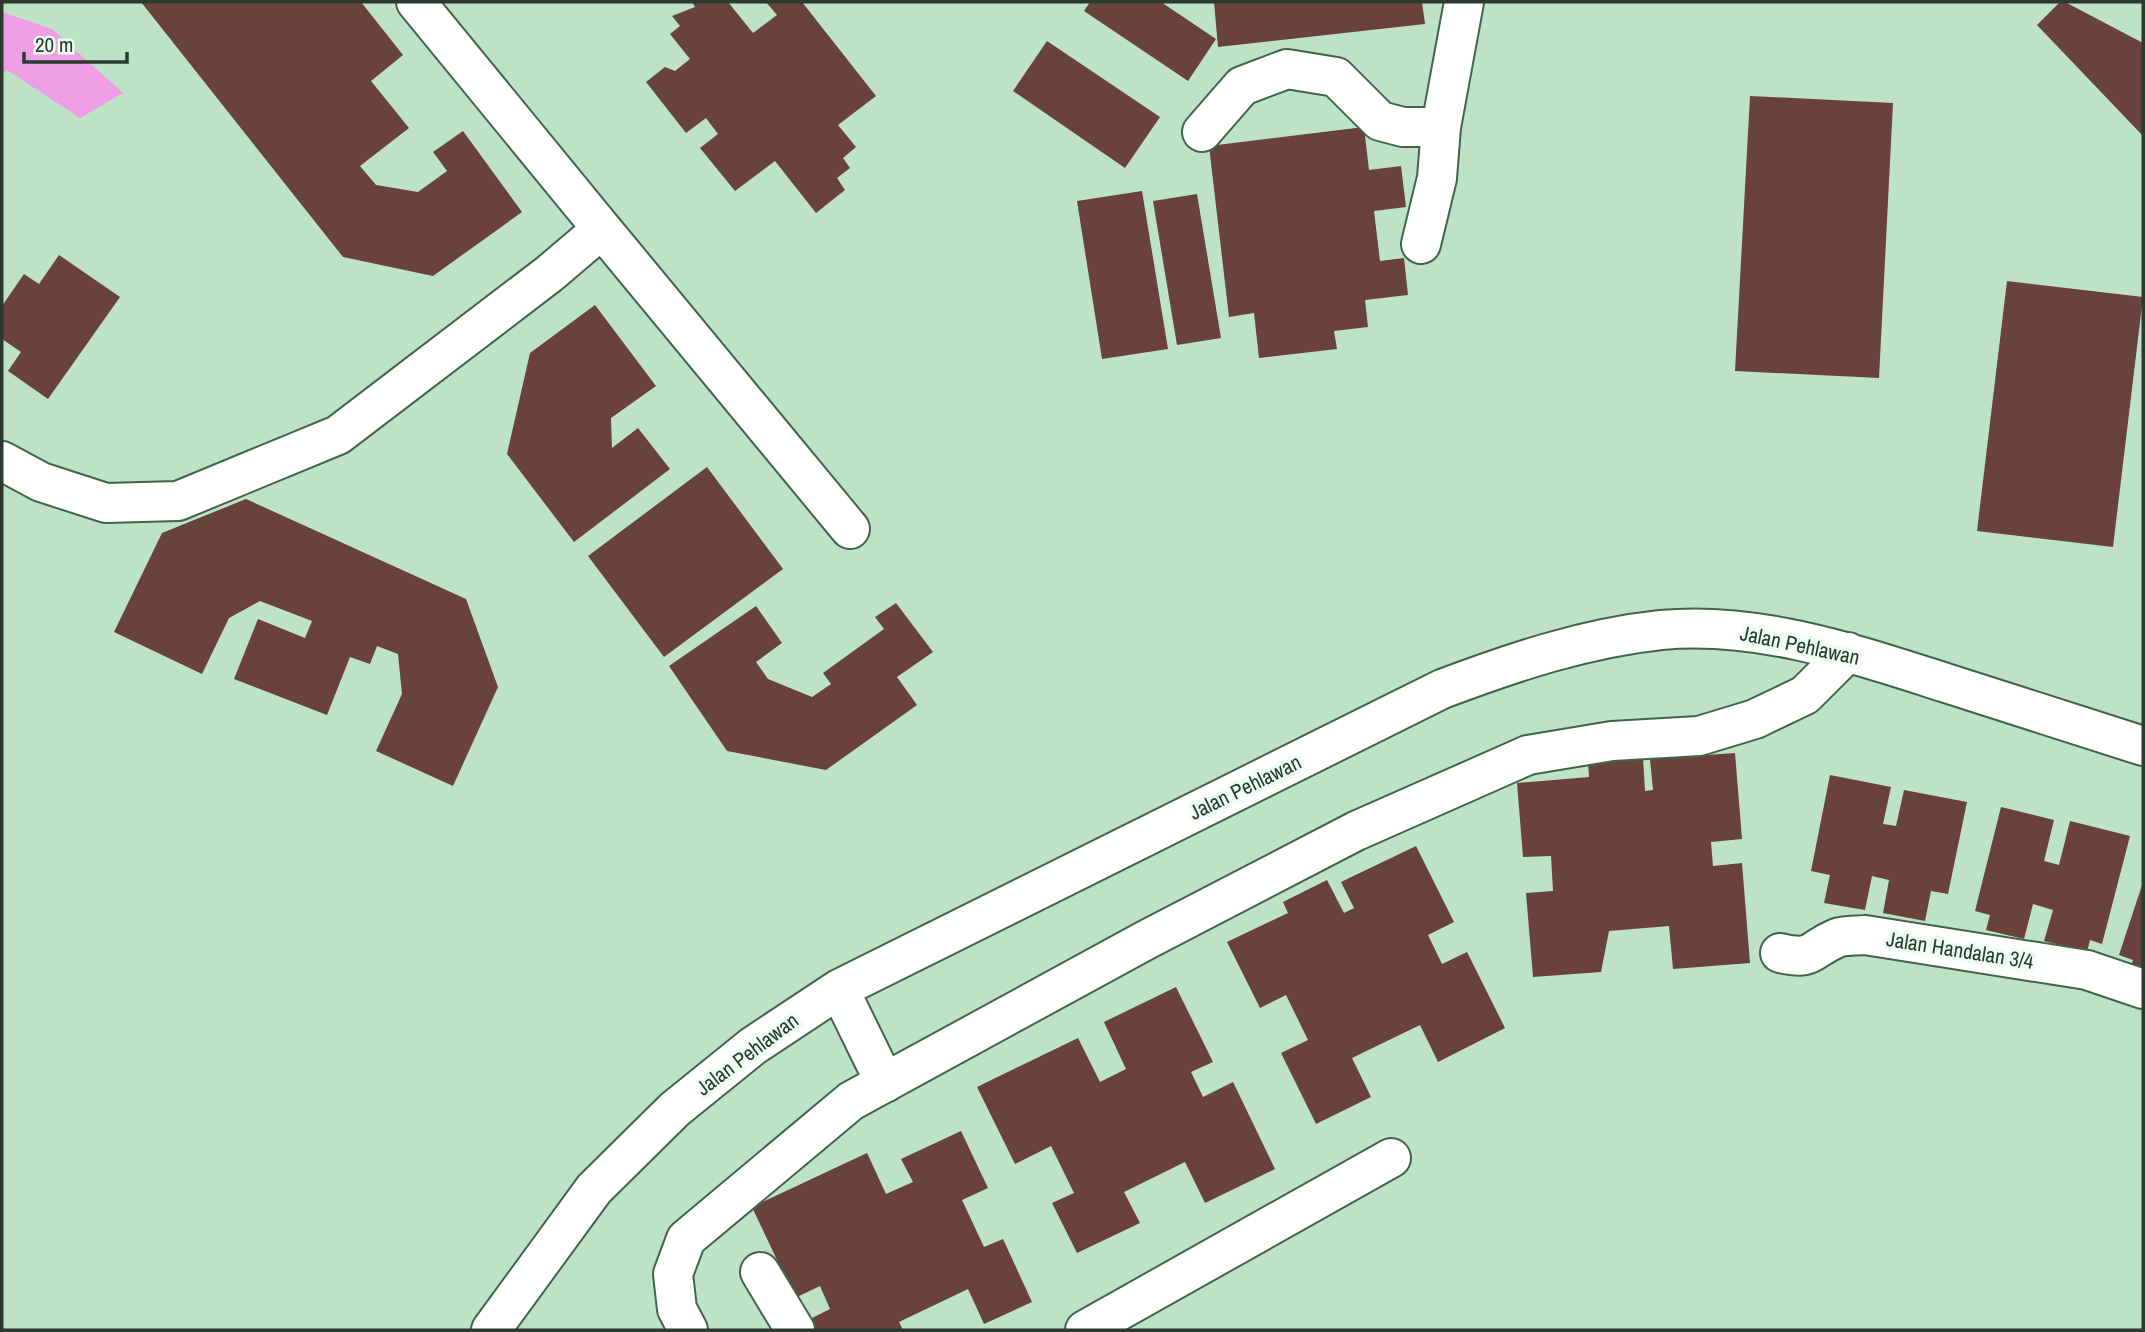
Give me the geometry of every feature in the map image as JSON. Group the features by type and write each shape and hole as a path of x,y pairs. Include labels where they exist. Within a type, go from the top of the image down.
{"street":[{"path":"416,2 850,529"},
{"path":"1421,244 1437,178 1441,127 1464,2"},
{"path":"1202,132 1242,86 1287,69 1336,77 1380,121 1403,127 1441,127"},
{"path":"2,461 41,482 106,503 178,501 338,435 549,274 603,229"},
{"name":"Jalan Pehlawan","path":"491,1330 594,1189 675,1109 753,1046 839,989 1442,689 1518,660 1598,639 1664,630 1731,630 1790,638 1848,652 2143,746"},
{"path":"688,1330 677,1309 673,1274 686,1239 851,1101 1146,940 1356,831 1528,755 1612,741 1699,736 1755,719 1805,695 1848,652"},
{"name":"Jalan Handalan 3/4","path":"1780,953 1800,958 1840,937 1865,935 2087,970 2143,989"},
{"path":"839,989 885,1083"},
{"path":"1085,1330 1391,1158"},
{"path":"760,1272 795,1330"}],"shaded area":[{"path":"2,12 52,29 123,93 80,118 7,70 2,75"}],"building":[{"path":"141,2 361,2 403,55 371,81 409,128 360,166 376,185 418,192 447,171 433,152 463,131 522,212 433,276 343,257"},
{"path":"692,2 728,2 753,33 777,15 766,2 802,2 876,96 838,125 856,147 843,158 850,168 837,178 845,190 816,213 775,161 735,191 700,148 718,134 706,118 686,133 646,82 665,67 675,71 690,59 670,34 680,26 672,16 695,7"},
{"path":"1090,2 1161,2 1216,39 1188,81 1084,11"},
{"path":"1214,2 1422,2 1425,24 1218,47"},
{"path":"2060,2 2065,2 2143,43 2143,136 2037,25"},
{"path":"1047,41 1160,117 1125,168 1013,91"},
{"path":"1750,96 1893,103 1879,378 1735,371"},
{"path":"1364,127 1369,170 1401,166 1406,207 1374,211 1380,261 1404,258 1408,295 1365,300 1368,327 1334,331 1337,349 1259,358 1254,313 1229,317 1209,146"},
{"path":"1142,191 1168,349 1102,359 1077,201"},
{"path":"1197,194 1221,338 1177,345 1153,201"},
{"path":"59,255 120,297 48,399 8,371 21,352 2,339 2,306 24,274 39,284"},
{"path":"2007,281 2143,297 2113,547 1977,531"},
{"path":"595,305 656,386 611,418 612,448 638,428 670,469 574,542 507,454 530,353"},
{"path":"707,467 783,569 664,657 588,556"},
{"path":"246,499 466,599 498,687 453,786 376,751 402,694 398,654 377,646 370,664 350,657 327,715 234,679 258,619 305,638 312,621 260,601 229,618 202,674 114,632 162,533"},
{"path":"896,603 933,652 897,677 917,705 826,770 727,751 669,666 756,606 782,643 756,662 768,679 812,697 831,684 823,673 884,629 875,617"},
{"path":"1735,753 1742,839 1711,842 1713,866 1742,863 1750,963 1673,969 1669,926 1609,931 1601,972 1533,977 1526,893 1553,891 1551,856 1523,857 1517,783 1589,777 1588,762 1643,757 1645,791 1653,790 1650,759"},
{"path":"1830,775 1891,787 1883,824 1896,826 1904,790 1967,802 1948,894 1931,891 1925,921 1883,913 1889,880 1872,876 1865,910 1824,903 1830,875 1811,871"},
{"path":"2001,807 2054,820 2044,861 2059,865 2070,821 2130,836 2102,944 2090,940 2087,952 2044,941 2053,910 2033,904 2024,939 1986,930 1990,915 1975,911"},
{"path":"1416,846 1454,922 1428,935 1442,964 1467,952 1505,1028 1438,1062 1420,1025 1352,1058 1371,1097 1316,1124 1281,1053 1308,1040 1286,995 1260,1008 1227,942 1288,913 1283,902 1327,880 1344,913 1354,908 1341,882"},
{"path":"2143,882 2143,977 2129,972 2133,960 2119,955"},
{"path":"1176,987 1213,1062 1191,1072 1203,1097 1233,1082 1275,1169 1205,1203 1185,1162 1124,1192 1140,1223 1077,1253 1052,1203 1074,1193 1051,1146 1015,1164 977,1087 1078,1038 1100,1082 1126,1069 1104,1022"},
{"path":"961,1131 988,1188 962,1200 984,1247 1003,1239 1032,1302 984,1324 968,1289 899,1322 903,1330 813,1330 808,1320 830,1309 820,1286 795,1298 752,1207 867,1153 886,1194 913,1182 901,1159"}]}
